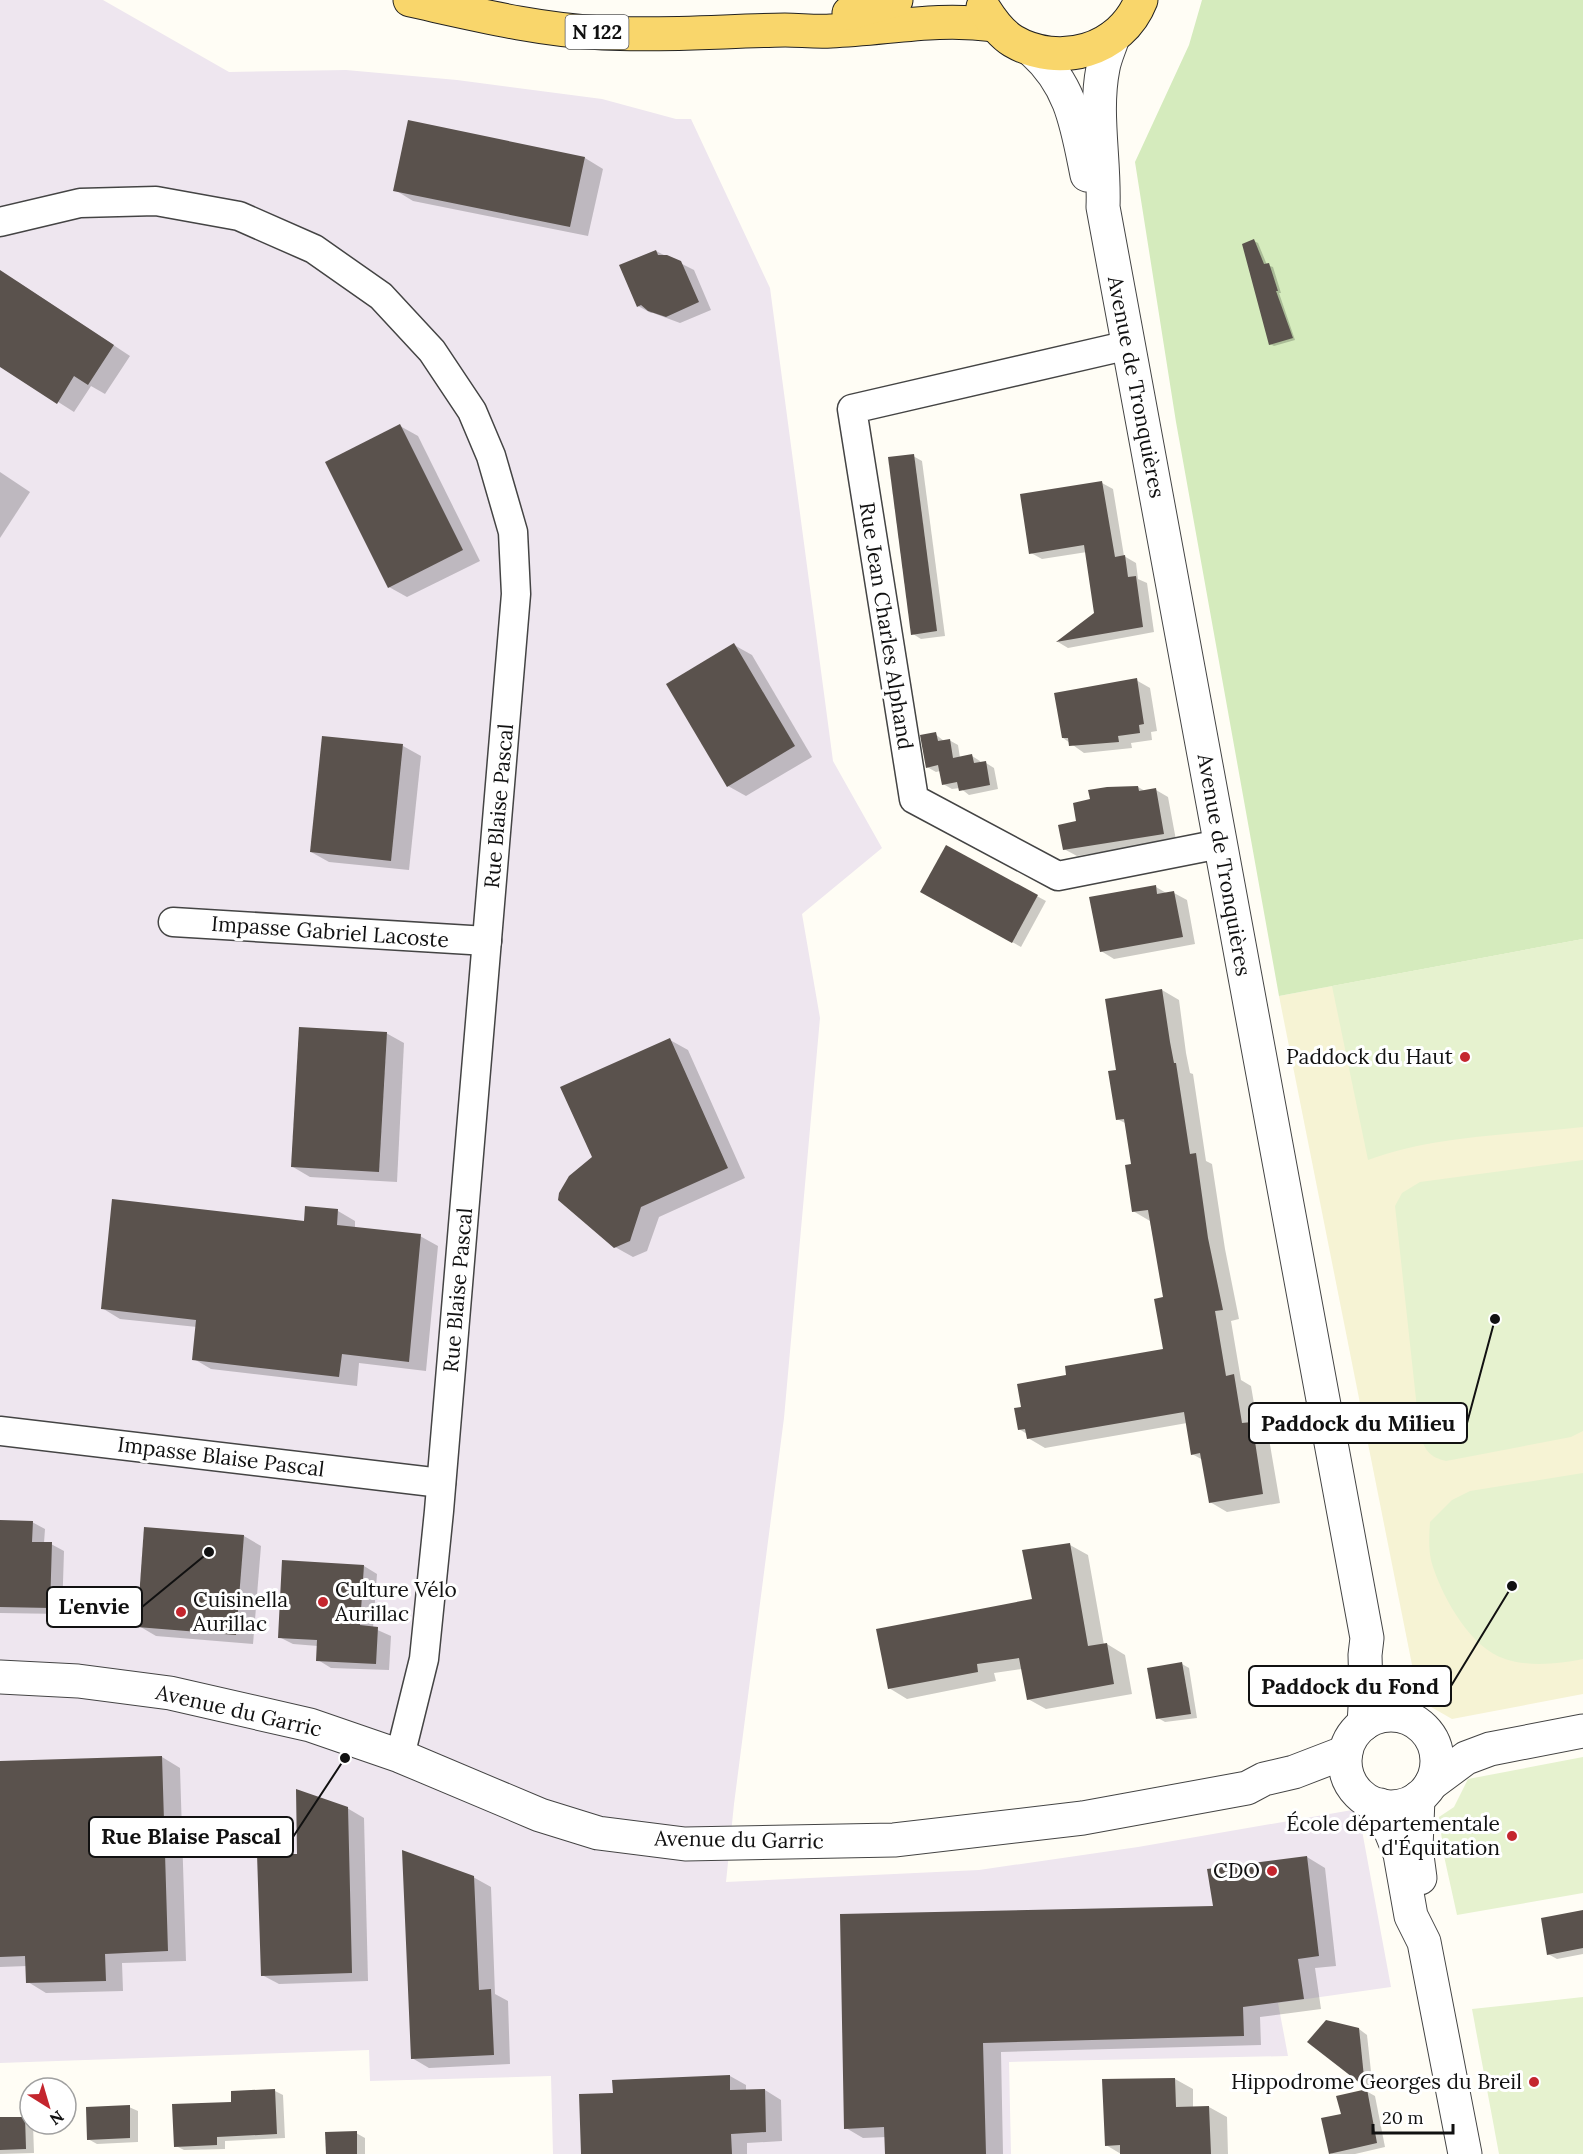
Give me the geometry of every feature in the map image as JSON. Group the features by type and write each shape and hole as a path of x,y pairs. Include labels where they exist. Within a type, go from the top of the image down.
{"main road":[{"name":"N 122","path":"410,0 500,20 602,33 711,34 786,30 830,31 946,22 987,12"},
{"name":"N 122","path":"786,30 896,0"},
{"path":"987,12 1011,40 1033,51 1055,55 1079,53 1097,47 1113,37 1127,24 1141,0"}],"street":[{"name":"Avenue de Tronquières","path":"1113,37 1103,66 1100,90 1104,176 1102,207 1367,1638 1364,1724"},
{"path":"1033,51 1058,78 1067,97 1076,124 1089,183 1102,207"},
{"name":"Rue Blaise Pascal","path":"0,222 80,203 156,201 239,216 314,249 381,296 432,351 472,411 491,456 513,531 516,594 441,1483 424,1659 400,1756"},
{"name":"Rue Jean Charles Alphand","path":"1129,345 852,409 914,799 1058,876 1220,844"},
{"name":"Impasse Gabriel Lacoste","path":"173,922 487,942"},
{"name":"Impasse Blaise Pascal","path":"0,1431 441,1483"},
{"name":"Avenue de Tronquières","path":"1367,1638 1376,1652 1386,1683 1396,1702 1420,1726"},
{"name":"Avenue du Garric","path":"0,1677 78,1681 170,1693 310,1725 400,1756 550,1818 598,1833 685,1844 894,1840 1083,1818 1247,1788 1264,1779 1294,1772 1346,1752"},
{"path":"1424,1942 1411,1916 1400,1854 1370,1799 1350,1781 1346,1767 1349,1742 1364,1724 1387,1715 1399,1715 1420,1726 1484,1735 1583,1716"},
{"path":"1420,1726 1435,1746 1437,1759 1436,1772 1424,1791 1416,1848 1426,1915 1424,1942 1465,2154"},
{"path":"1370,1799 1395,1806 1409,1803 1466,1758 1490,1749 1583,1731"},
{"name":"Avenue du Garric","path":"1247,1788 1264,1791 1323,1786 1370,1799"}],"shaded area":[{"path":"0,0 103,0 229,72 346,70 457,80 602,99 676,119 691,119 770,288 833,761 882,848 802,914 820,1018 784,1418 726,1882 979,1870 1138,1847 1358,1809 1391,1987 1278,2003 1288,2056 1009,2062 1011,2154 553,2154 551,2076 370,2081 369,2050 0,2063"},
{"path":"1583,939 1583,1694 1452,1719 1419,1700 1279,996"}],"green space":[{"path":"1202,0 1583,0 1583,939 1279,996 1176,422 1135,162 1189,45"},
{"name":"Paddock du Haut","path":"1583,939 1583,1127 1502,1134 1420,1145 1368,1160 1332,986"},
{"path":"1583,1160 1583,1431 1571,1437 1446,1461 1432,1456 1420,1436 1395,1206 1402,1193 1420,1182"},
{"path":"1583,1473 1583,1659 1544,1664 1514,1662 1505,1659 1481,1645 1470,1634 1444,1594 1431,1562 1430,1522 1452,1500 1470,1491"},
{"name":"École départementale d'Équitation","path":"1583,1757 1583,1893 1457,1915 1444,1856 1439,1817 1454,1807 1468,1779"},
{"name":"Hippodrome Georges du Breil","path":"1583,1997 1583,2154 1499,2154 1472,2009"}],"building":[{"path":"408,120 585,157 570,227 393,191"},
{"path":"1254,239 1264,264 1269,263 1278,291 1276,291 1293,338 1269,345 1242,244"},
{"path":"656,250 658,255 667,255 681,261 699,302 666,317 648,311 641,305 637,307 619,265"},
{"path":"0,270 114,345 88,385 74,376 57,404 0,367"},
{"path":"400,424 463,550 388,588 325,462"},
{"path":"914,454 937,631 911,635 888,457"},
{"path":"1102,481 1115,557 1125,555 1128,577 1136,576 1143,627 1056,642 1094,613 1084,545 1029,554 1020,494"},
{"path":"734,643 795,746 727,787 666,684"},
{"path":"1137,678 1144,724 1139,725 1140,733 1118,736 1119,742 1069,746 1068,738 1062,738 1054,693"},
{"path":"936,732 938,741 950,739 953,758 972,754 974,763 986,761 990,785 959,791 957,782 942,785 938,765 926,768 920,735"},
{"path":"322,736 403,744 391,861 310,852"},
{"path":"1138,786 1139,791 1156,788 1164,834 1063,850 1058,825 1076,821 1073,803 1090,799 1088,790"},
{"path":"946,845 1038,895 1012,943 920,892"},
{"path":"1156,885 1157,894 1174,891 1183,937 1100,952 1089,897"},
{"path":"1162,989 1190,1154 1196,1153 1208,1238 1223,1310 1215,1311 1226,1376 1234,1374 1242,1423 1252,1422 1263,1494 1209,1503 1200,1453 1191,1455 1184,1412 1027,1439 1025,1429 1018,1430 1014,1408 1021,1407 1017,1384 1066,1375 1065,1366 1163,1349 1154,1299 1163,1297 1148,1210 1132,1212 1125,1165 1131,1164 1124,1119 1116,1120 1108,1071 1116,1070 1105,999"},
{"path":"299,1027 387,1032 379,1172 291,1167"},
{"path":"670,1038 728,1168 641,1207 630,1241 614,1248 558,1200 559,1193 569,1176 592,1157 560,1087"},
{"path":"112,1199 304,1221 305,1206 338,1209 337,1225 421,1234 409,1362 342,1354 339,1377 192,1360 196,1320 101,1309"},
{"path":"0,1520 33,1521 32,1542 52,1542 50,1608 0,1607"},
{"path":"144,1527 244,1535 236,1635 137,1627"},
{"path":"1070,1543 1088,1646 1107,1643 1114,1684 1027,1700 1019,1658 977,1664 978,1672 888,1689 876,1629 1032,1599 1022,1550"},
{"path":"282,1560 364,1565 360,1625 378,1627 376,1664 316,1661 317,1640 278,1638"},
{"path":"1182,1662 1191,1714 1156,1719 1147,1668"},
{"path":"162,1756 168,1951 105,1954 106,1981 26,1983 25,1956 0,1957 0,1761"},
{"path":"296,1789 348,1807 352,1973 261,1976 257,1854 297,1854"},
{"path":"402,1850 474,1876 479,1990 491,1989 494,2055 411,2059"},
{"path":"1307,1856 1319,1956 1298,1959 1304,1999 1243,2007 1244,2036 983,2043 986,2154 885,2154 884,2127 844,2129 840,1914 1213,1906 1207,1869"},
{"path":"1583,1910 1583,1948 1547,1955 1541,1918"},
{"path":"1326,2020 1359,2028 1365,2087 1307,2042"},
{"path":"730,2075 730,2090 765,2089 766,2132 731,2134 732,2154 581,2154 579,2094 613,2093 612,2080"},
{"path":"1175,2078 1176,2107 1209,2106 1211,2154 1120,2154 1120,2145 1105,2146 1102,2079"},
{"path":"275,2089 277,2134 217,2137 217,2145 174,2147 172,2104 231,2102 231,2091"},
{"path":"1367,2089 1377,2143 1329,2154 1321,2118 1341,2114 1336,2096"},
{"path":"130,2105 130,2138 87,2140 86,2107"},
{"path":"0,2117 18,2117 18,2136 26,2136 26,2149 0,2150"},
{"path":"357,2131 357,2154 326,2154 325,2132"}],"place":[{"name":"Paddock du Haut","path":"1465,1057"},
{"name":"Paddock du Milieu","path":"1495,1319"},
{"name":"L'envie","path":"209,1552"},
{"name":"Paddock du Fond","path":"1512,1586"},
{"name":"Culture Vélo Aurillac","path":"323,1602"},
{"name":"Cuisinella Aurillac","path":"181,1612"},
{"name":"Rue Blaise Pascal","path":"345,1758"},
{"name":"École départementale d'Équitation","path":"1512,1836"},
{"name":"CDO","path":"1272,1871"},
{"name":"Hippodrome Georges du Breil","path":"1534,2082"}]}
